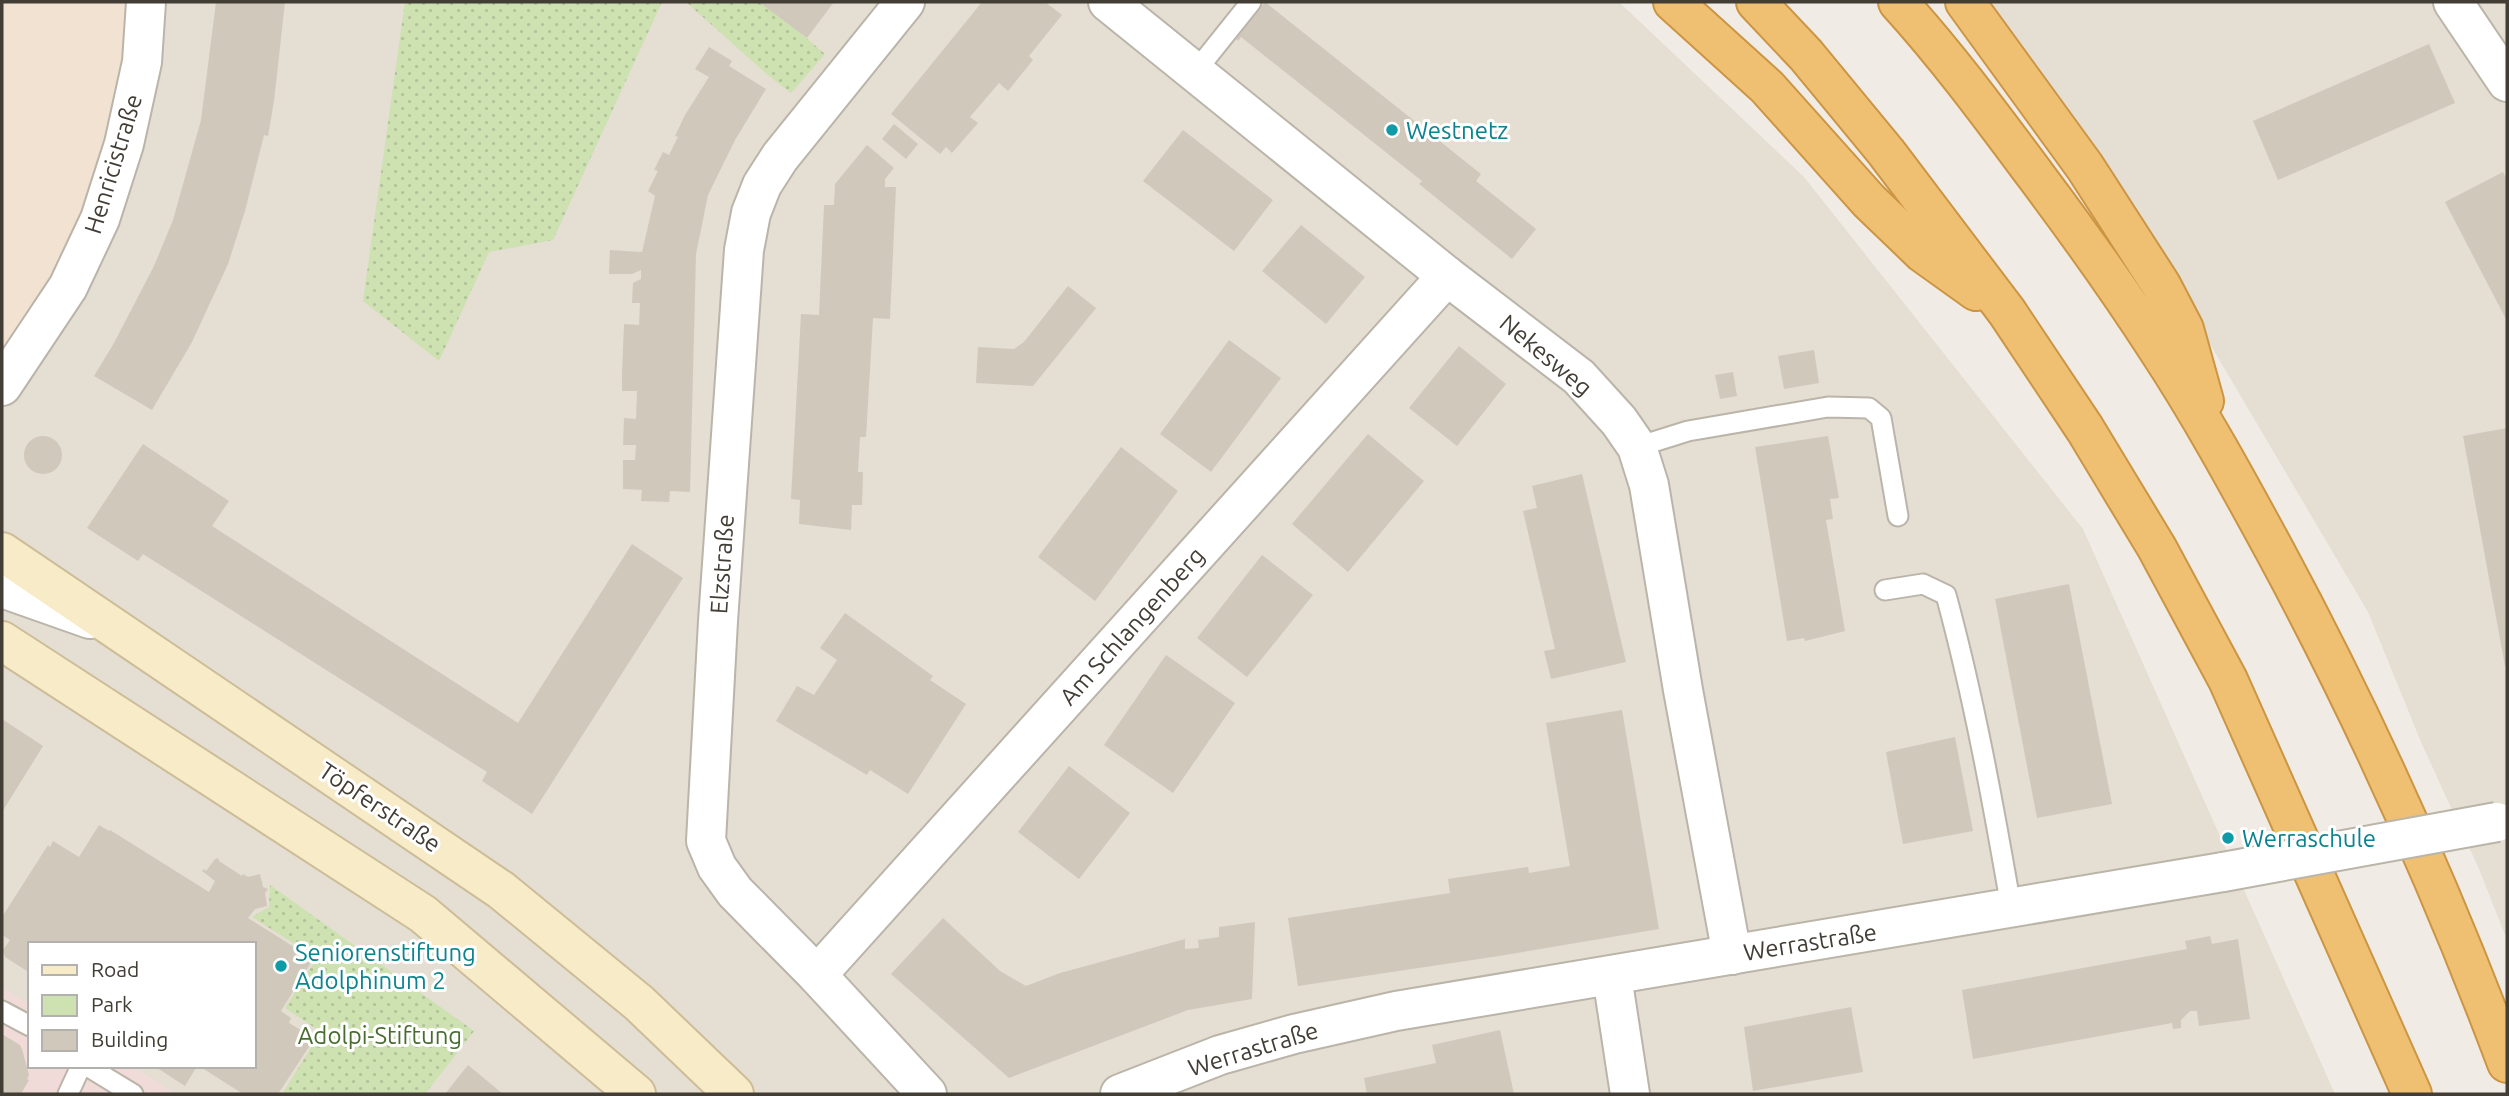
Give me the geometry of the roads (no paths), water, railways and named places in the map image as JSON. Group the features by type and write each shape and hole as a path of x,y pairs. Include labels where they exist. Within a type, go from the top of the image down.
{"highway":[{"path":"1673,2 1767,87 1869,201 1923,253 2007,312"},
{"path":"1756,2 1806,55 1886,152 2007,312 2085,429 2157,548 2228,680 2412,1094"},
{"path":"1898,2 1989,113 2105,271 2159,350 2214,444 2314,624 2390,779 2449,915 2507,1063"},
{"path":"1965,2 2084,167 2161,285 2184,329 2214,444"}],"main road":[{"name":"Töpferstraße","path":"2,552 500,890 639,1003 734,1094"},
{"path":"2,641 423,914 636,1094"}],"street":[{"name":"Henricistraße","path":"2,386 68,287 100,219 124,144 142,62 146,2"},
{"name":"Elzstraße","path":"905,2 780,157 762,185 751,213 744,250 718,621 706,841 717,867 735,892 817,975 927,1094"},
{"name":"Nekesweg","path":"1108,2 1447,276 1578,377 1619,421 1637,447 1648,485 1732,955"},
{"path":"2453,2 2507,82"},
{"name":"Am Schlangenberg","path":"817,975 1447,276"},
{"path":"2,588 118,630"},
{"name":"Werrastraße","path":"1120,1094 1220,1055 1294,1034 1396,1011 2223,872 2502,822"},
{"path":"1612,976 1630,1094"}],"lane":[{"path":"1195,72 1251,2"},
{"path":"1637,447 1688,431 1828,407 1869,408 1881,418 1898,516"},
{"path":"1885,590 1923,584 1946,595 1994,806 2011,907"},
{"path":"2,1011 28,1026"},
{"path":"68,1094 80,1068"},
{"path":"90,1068 133,1094"}],"place":[{"name":"Westnetz","path":"1392,130"},
{"name":"Werraschule","path":"2228,838"},
{"name":"Seniorenstiftung Adolphinum 2","path":"281,966"}],"park label":[{"name":"Adolpi-Stiftung","path":"380,1035"}]}
